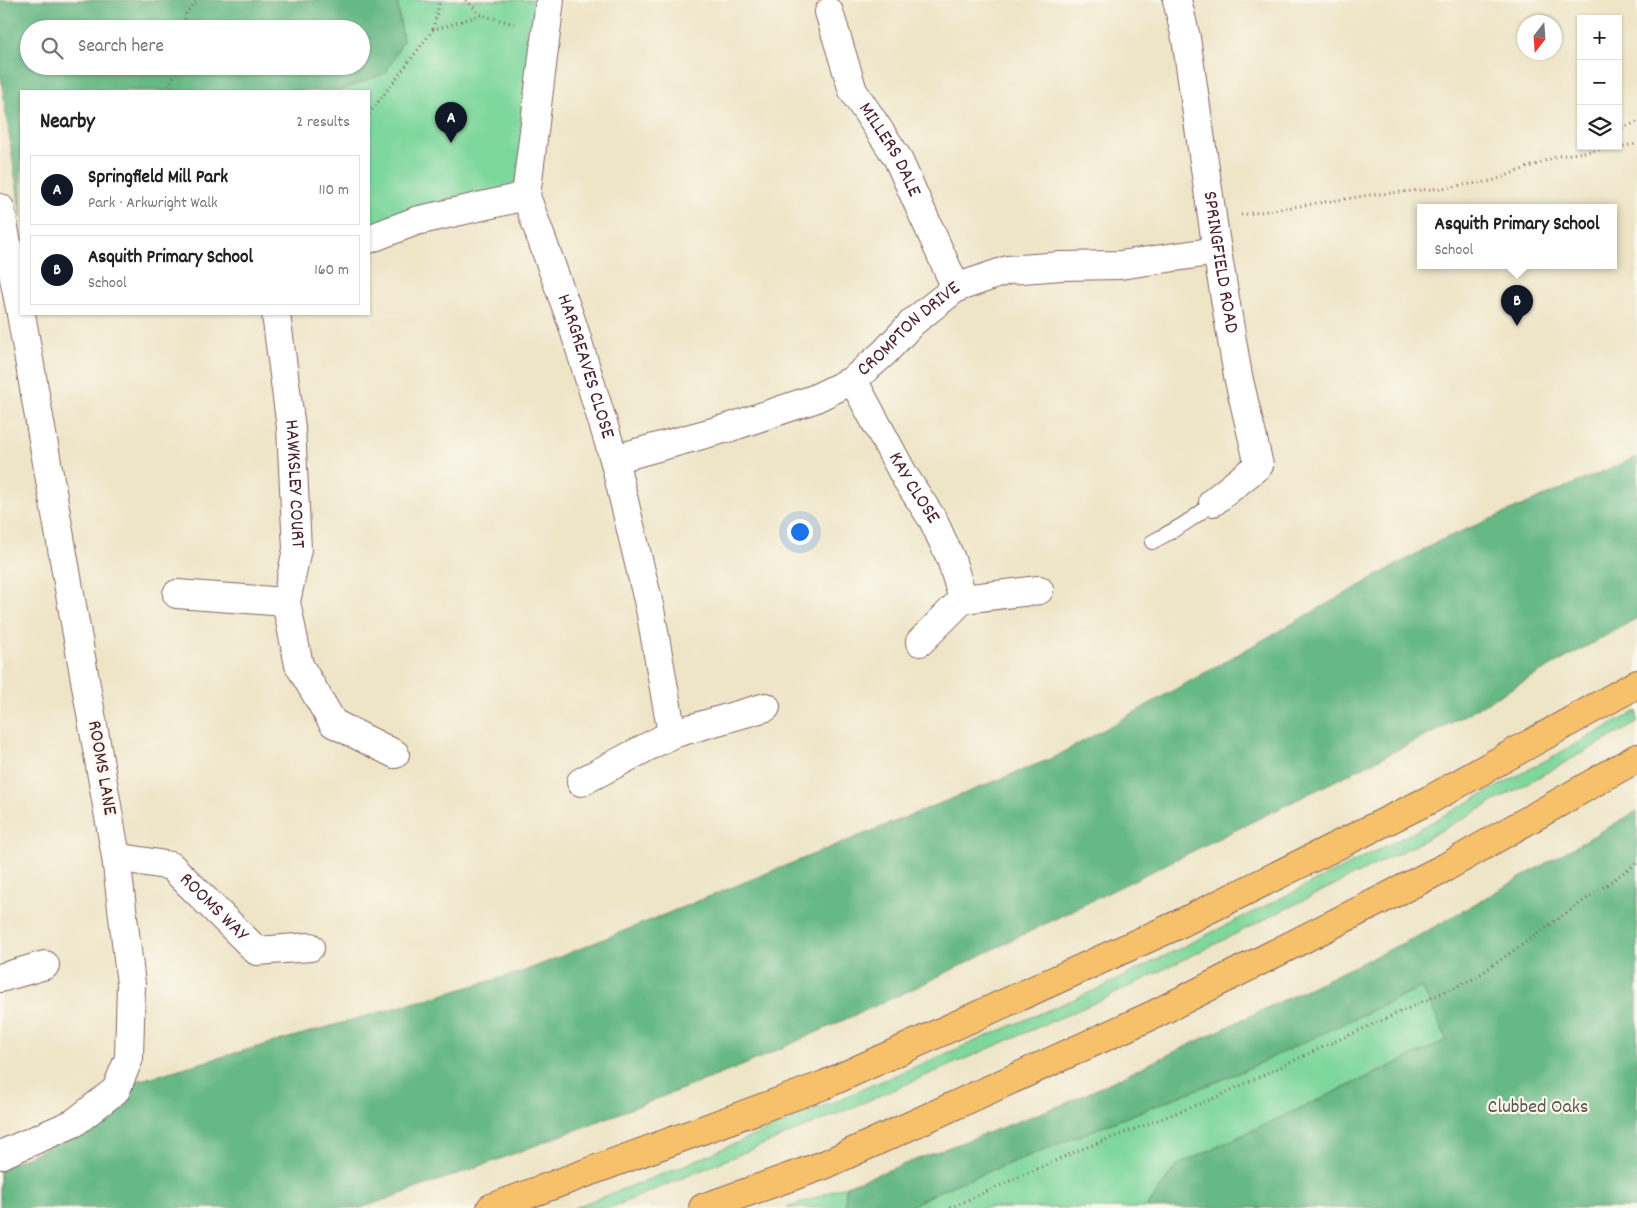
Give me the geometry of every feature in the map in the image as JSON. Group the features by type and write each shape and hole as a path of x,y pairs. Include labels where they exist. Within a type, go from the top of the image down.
{"highway":[{"path":"491,1208 824,1085 1166,930 1431,799 1637,684"},
{"path":"703,1208 824,1165 1155,1014 1446,867 1637,758"}],"street":[{"name":"HARGREAVES CLOSE","path":"550,0 526,196 572,323 614,459 650,609 672,734"},
{"name":"SPRINGFIELD ROAD","path":"1177,0 1186,38 1217,251 1238,376 1259,465 1213,502"},
{"name":"MILLERS DALE","path":"829,12 853,91 897,157 956,288"},
{"path":"370,239 416,221 526,196"},
{"name":"ROOMS LANE","path":"0,208 20,309"},
{"name":"CROMPTON DRIVE","path":"614,459 731,427 814,399 853,380 884,353 913,322 956,288 1008,270 1061,266 1120,265 1217,251"},
{"name":"ROOMS LANE","path":"0,1155 74,1122 116,1090 129,1058 131,984 116,857 21,315"},
{"name":"HAWKSLEY COURT","path":"276,315 291,428 297,549 286,602 299,665 333,723 395,754"},
{"name":"KAY CLOSE","path":"853,380 905,477 932,520 951,559 963,599"},
{"path":"920,642 963,599 1039,590"},
{"path":"176,594 286,602"},
{"path":"580,782 672,734 766,707"},
{"name":"ROOMS WAY","path":"116,857 171,866 257,951 310,947"},
{"path":"0,978 45,965"}],"lane":[{"path":"1152,542 1180,528 1202,513 1213,502"}],"path":[{"path":"185,20 186,12 198,0"},
{"path":"370,113 433,30 440,0"},
{"path":"466,0 481,15 547,33"},
{"path":"433,30 481,15"},
{"path":"167,90 174,75"},
{"path":"1622,128 1637,122"},
{"path":"1213,220 1370,195 1443,188 1492,180 1558,156 1637,144"},
{"path":"950,1208 1077,1151 1210,1100 1475,978 1637,863"}],"green space":[{"path":"0,0 397,0 403,41 386,73 342,90 20,90 20,211 0,70"},
{"path":"397,0 550,0 526,196 370,239 370,90 341,90 386,72 403,41"},
{"path":"1637,457 1637,618 1436,731 917,987 742,1066 500,1159 361,1208 0,1208 0,1169 108,1120 127,1101 137,1081 522,972 1055,757 1439,541"},
{"path":"1637,711 1637,723 1413,846 1106,998 837,1114 610,1208 573,1208 673,1170 1100,988 1408,835"},
{"name":"Clubbed Oaks","path":"1637,811 1637,1208 1146,1208 1176,1166 1447,1040 1422,987 1236,1074 939,1191 907,1208 845,1208 846,1186 1067,1103 1422,934"},
{"path":"1422,987 1447,1040 1176,1166 1146,1208 907,1208 939,1191 1236,1074"},
{"path":"846,1186 845,1208 787,1208"}],"place":[{"name":"Springfield Mill Park","path":"451,143"},
{"name":"Asquith Primary School","path":"1517,326"}]}
